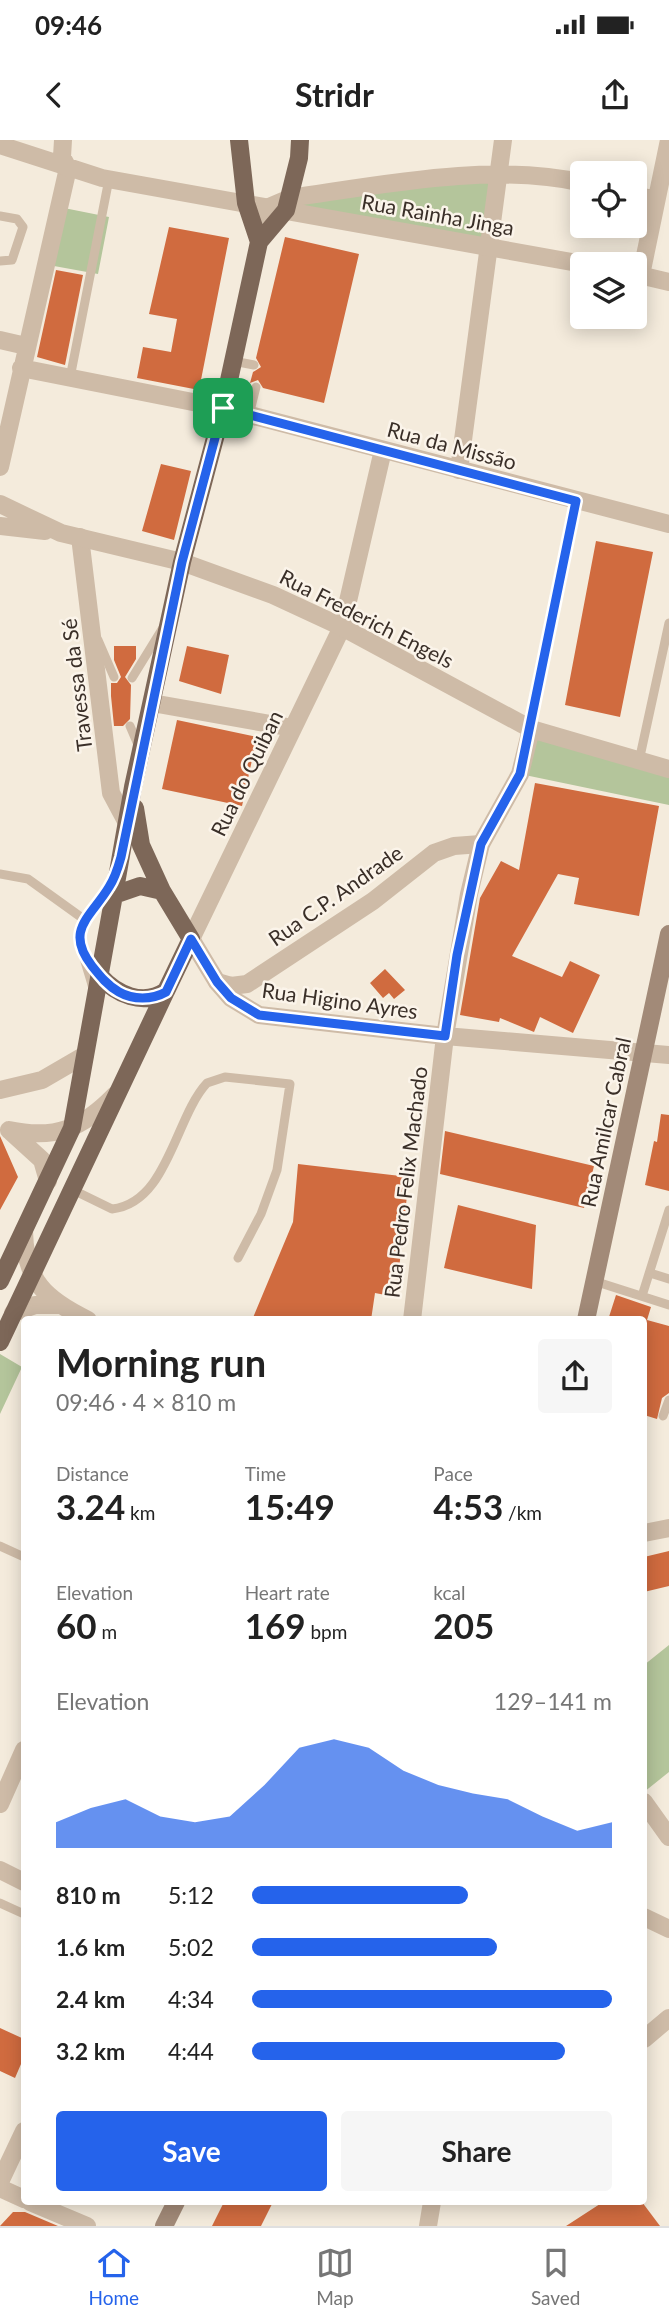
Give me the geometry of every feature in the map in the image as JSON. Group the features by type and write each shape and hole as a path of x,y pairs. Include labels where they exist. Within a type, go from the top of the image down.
{"main road":[{"path":"239,140 246,203 259,242"},
{"path":"1,1276 72,1128 133,787 182,562 223,408 259,242 282,205 300,140"},
{"path":"0,1342 116,1093 166,992 195,946 162,891 141,845 133,787"},
{"path":"114,895 140,886 162,891"},
{"name":"Rua Amilcar Cabral","path":"587,1316 669,934"},
{"path":"100,976 113,989 136,998 149,998 166,992"},
{"path":"164,2226 174,2205"}],"street":[{"path":"0,467 68,168 62,157 63,140"},
{"path":"459,470 503,140"},
{"path":"644,252 669,140"},
{"name":"Rua Rainha Jinga","path":"0,145 109,179 246,203 282,205 570,262"},
{"path":"282,205 499,173 545,175 570,180"},
{"path":"647,198 656,200"},
{"path":"647,277 669,282"},
{"path":"0,340 26,346"},
{"name":"Rua da Missão","path":"21,368 223,408 669,524"},
{"name":"Rua do Quiban","path":"195,946 342,627 383,450"},
{"name":"Rua Frederich Engels","path":"0,504 61,533 182,562 273,595 342,627 531,729 669,769"},
{"path":"0,526 61,533"},
{"name":"Travessa da Sé","path":"80,537 111,793 127,823"},
{"path":"152,703 293,729"},
{"name":"Rua Pedro Felix Machado","path":"412,1316 457,955 481,844 520,774 531,729"},
{"name":"Rua C.P. Andrade","path":"217,982 231,986 247,984 373,901 434,853 454,846 481,844"},
{"name":"Rua Higino Ayres","path":"195,946 217,982 231,998 259,1015 445,1036 669,1055"},
{"path":"0,1090 42,1080 85,1055"},
{"path":"4,1128 37,1133 72,1128 93,1117 116,1093"},
{"path":"4,1128 42,1160 47,1181"},
{"path":"24,1231 32,1273 42,1290 59,1306 80,1316"},
{"path":"13,1313 35,1305 59,1306"},
{"path":"647,1532 669,1528"},
{"path":"0,1804 21,1757"},
{"path":"647,1806 669,1837"},
{"path":"0,1870 21,1880"},
{"path":"647,1918 669,1929"},
{"path":"647,2036 669,2018"},
{"path":"0,2182 21,2137"},
{"path":"0,2188 21,2198"},
{"path":"37,2205 87,2226"},
{"path":"428,2226 432,2205"}],"lane":[{"path":"70,377 109,179"},
{"path":"0,216 17,219 23,227 16,256 12,260 0,261"},
{"path":"233,361 254,365"},
{"path":"249,415 256,387"},
{"path":"531,729 576,501"},
{"path":"132,678 171,616"},
{"path":"639,761 669,623"},
{"path":"92,629 114,677"},
{"path":"106,750 113,726"},
{"path":"130,726 141,751"},
{"path":"93,1010 93,991 82,951 80,930 87,915 110,887 121,857"},
{"path":"0,874 27,879 87,915"},
{"path":"87,915 114,895"},
{"path":"82,951 100,976"},
{"path":"71,1189 112,1209 132,1203 150,1188 207,1083 225,1077 290,1084 276,1170 261,1214 238,1258"},
{"path":"642,1296 669,1210"},
{"path":"650,1273 669,1279"},
{"path":"594,1281 669,1305"},
{"path":"663,1416 669,1400"},
{"path":"0,1546 21,1556"},
{"path":"0,1903 21,1913"}],"green space":[{"path":"499,173 489,246 286,210 290,198"},
{"path":"54,206 109,217 98,274 43,264"},
{"path":"531,729 669,769 669,805 520,774"},
{"path":"0,1354 21,1366 21,1369 0,1414"},
{"path":"669,1645 669,1772 647,1790 647,1663"}],"building":[{"path":"169,227 229,238 199,390 137,378 143,347 171,352 177,319 149,314"},
{"path":"285,237 359,254 324,403 263,388 258,380 250,383 253,372 261,367 256,358"},
{"path":"56,270 83,275 65,365 37,357"},
{"path":"161,464 191,471 174,540 142,531"},
{"path":"596,541 653,552 620,717 565,705"},
{"path":"114,646 136,646 136,659 125,677 131,685 130,719 123,726 114,726 111,683 117,683 121,677 114,660"},
{"path":"187,646 229,655 221,694 179,681"},
{"path":"177,720 257,737 242,806 162,789"},
{"path":"535,783 659,806 639,916 574,904 579,878 558,874 512,956 562,977 570,961 600,975 573,1033 540,1017 534,1032 500,1018 499,1022 460,1015 480,898 501,861 519,870"},
{"path":"385,969 405,990 394,999 389,993 383,998 370,983"},
{"path":"661,1114 669,1115 669,1191 645,1185 654,1141 657,1142"},
{"path":"445,1131 594,1166 584,1208 440,1174"},
{"path":"0,1136 18,1177 0,1210"},
{"path":"298,1164 409,1177 396,1297 375,1293 372,1316 254,1316 293,1222"},
{"path":"458,1205 536,1225 532,1289 444,1268"},
{"path":"616,1295 651,1307 647,1320 647,1316 609,1316"},
{"path":"647,1320 669,1326 669,1393 662,1398 657,1419 647,1416"},
{"path":"669,1551 669,1586 647,1591 647,1556"},
{"path":"0,2028 21,2038 21,2064 15,2078 0,2071"},
{"path":"222,2205 272,2205 261,2226 212,2226"},
{"path":"598,2205 644,2205 660,2226 566,2226"},
{"path":"13,2212 25,2212 58,2226 0,2226"}],"route":[{"path":"223,408 576,501 520,774 481,844 457,955 445,1036 259,1015 231,998 217,982 191,939 166,992 149,998 124,995 113,989 82,951 80,930 90,911 110,887 121,857 133,787 182,562 223,408"}]}
